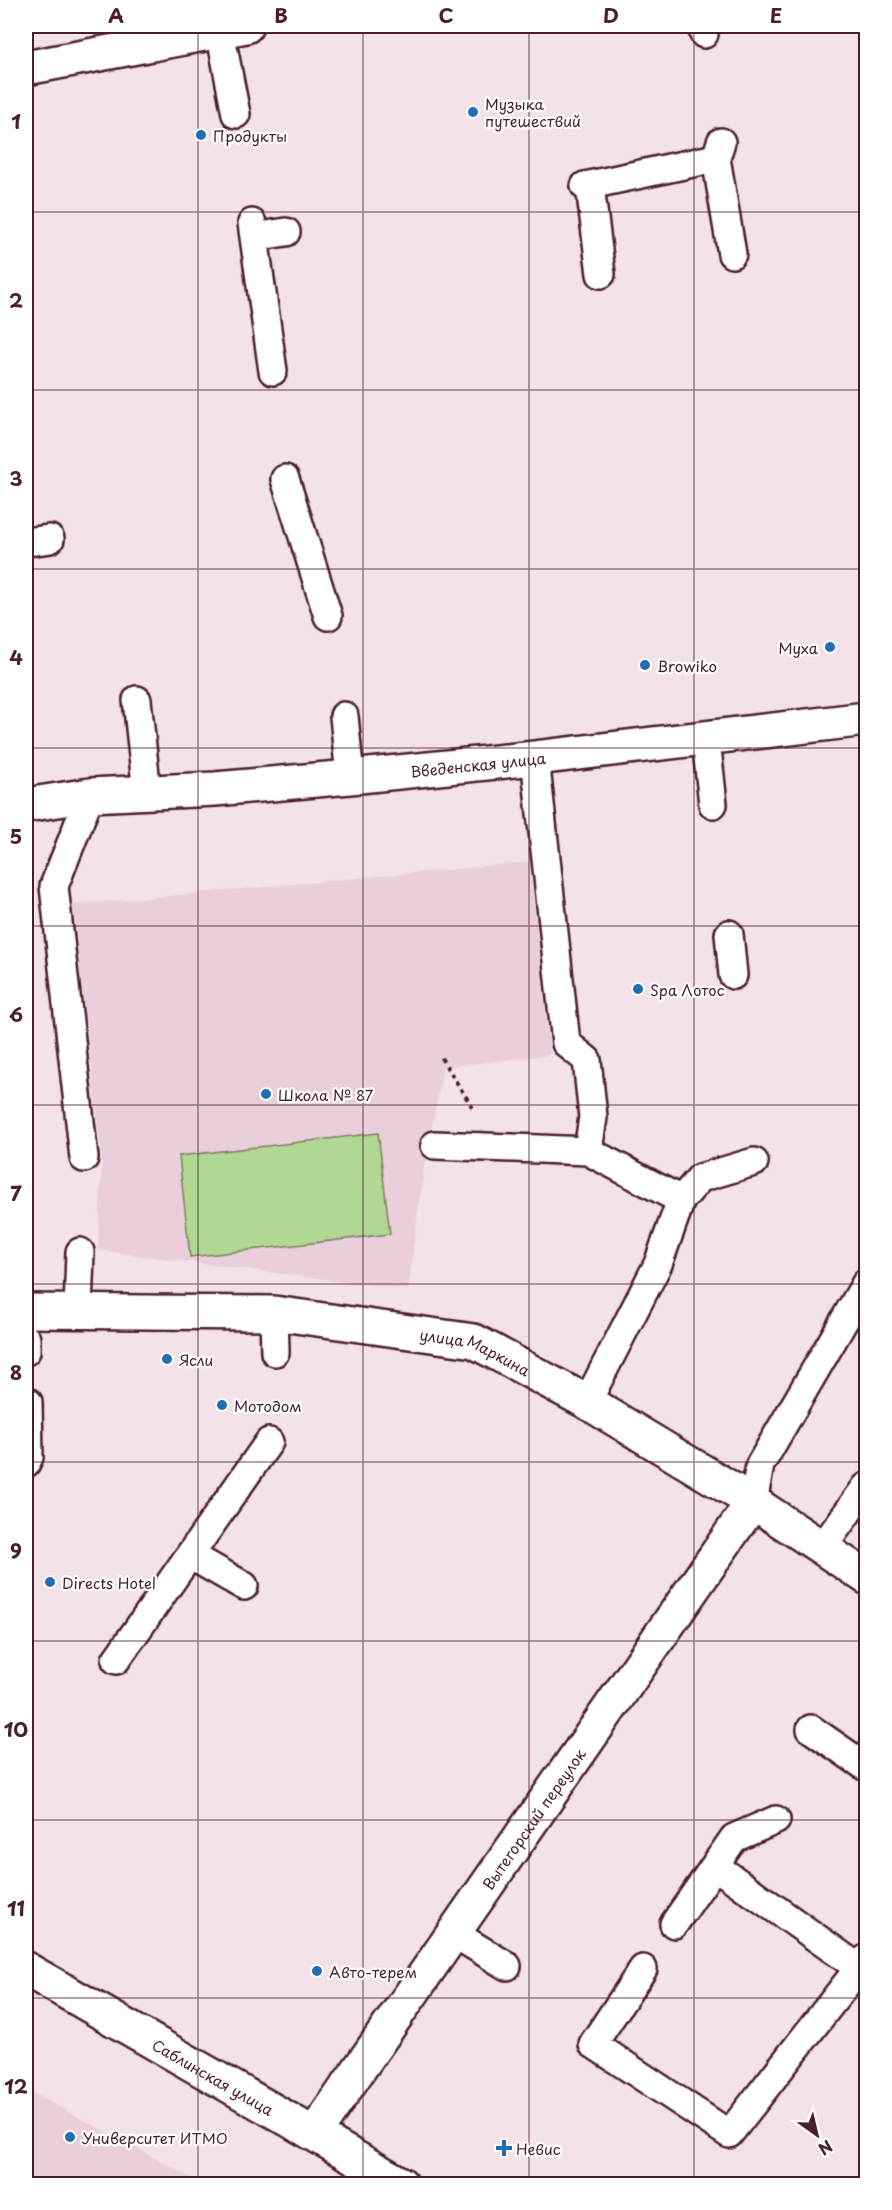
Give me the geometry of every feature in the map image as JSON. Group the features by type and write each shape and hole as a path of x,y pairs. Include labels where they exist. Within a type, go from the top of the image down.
{"street":[{"path":"26,68 233,28"},
{"name":"Введенская улица","path":"26,805 90,795 215,789 350,777 706,739 867,719"},
{"name":"Введенская улица","path":"26,784 90,795"},
{"name":"улица Маркина","path":"26,1311 274,1313 474,1341 587,1402 753,1502 867,1577"},
{"name":"Вытегорский переулок","path":"314,2134 753,1502"},
{"name":"Саблинская улица","path":"26,1969 401,2184"}],"lane":[{"path":"233,28 237,114"},
{"path":"601,274 588,186 719,150 732,254"},
{"path":"273,371 253,230 286,232"},
{"path":"285,479 328,616"},
{"path":"137,700 147,793"},
{"path":"344,716 350,777"},
{"path":"706,739 713,804"},
{"path":"535,758 566,1043 587,1060 593,1117 588,1151"},
{"path":"84,1158 54,886 90,795"},
{"path":"729,934 733,975"},
{"path":"435,1144 588,1151 681,1200"},
{"path":"587,1402 658,1264 681,1200 699,1178 754,1162"},
{"path":"78,1311 80,1252"},
{"path":"753,1502 760,1465 867,1283"},
{"path":"274,1313 275,1352"},
{"path":"26,1339 26,1351"},
{"path":"26,1463 29,1457 28,1402"},
{"path":"116,1660 269,1442"},
{"path":"822,1548 867,1487"},
{"path":"190,1555 244,1586"},
{"path":"811,1729 867,1767"},
{"path":"674,1924 734,1838 776,1820"},
{"path":"643,1969 599,2023 593,2043 729,2134 863,1963 715,1866"},
{"path":"453,1933 507,1966"}],"path":[{"path":"441,1058 498,1147"}],"shaded area":[{"name":"Школа № 87","path":"529,862 550,1055 443,1067 423,1174 408,1290 98,1250 102,1158 73,905"},
{"name":"Университет ИТМО","path":"26,2089 203,2184 26,2184"}],"green space":[{"path":"378,1133 390,1234 190,1257 179,1156"}],"place":[{"name":"Музыка путешествий","path":"473,112"},
{"name":"Продукты","path":"201,135"},
{"name":"Муха","path":"830,647"},
{"name":"Browiko","path":"645,665"},
{"name":"Spa Лотос","path":"638,989"},
{"name":"Школа № 87","path":"266,1094"},
{"name":"Ясли","path":"167,1359"},
{"name":"Мотодом","path":"222,1405"},
{"name":"Directs Hotel","path":"50,1582"},
{"name":"Авто-терем","path":"317,1971"},
{"name":"Университет ИТМО","path":"70,2137"},
{"name":"Невис","path":"504,2148"}]}
